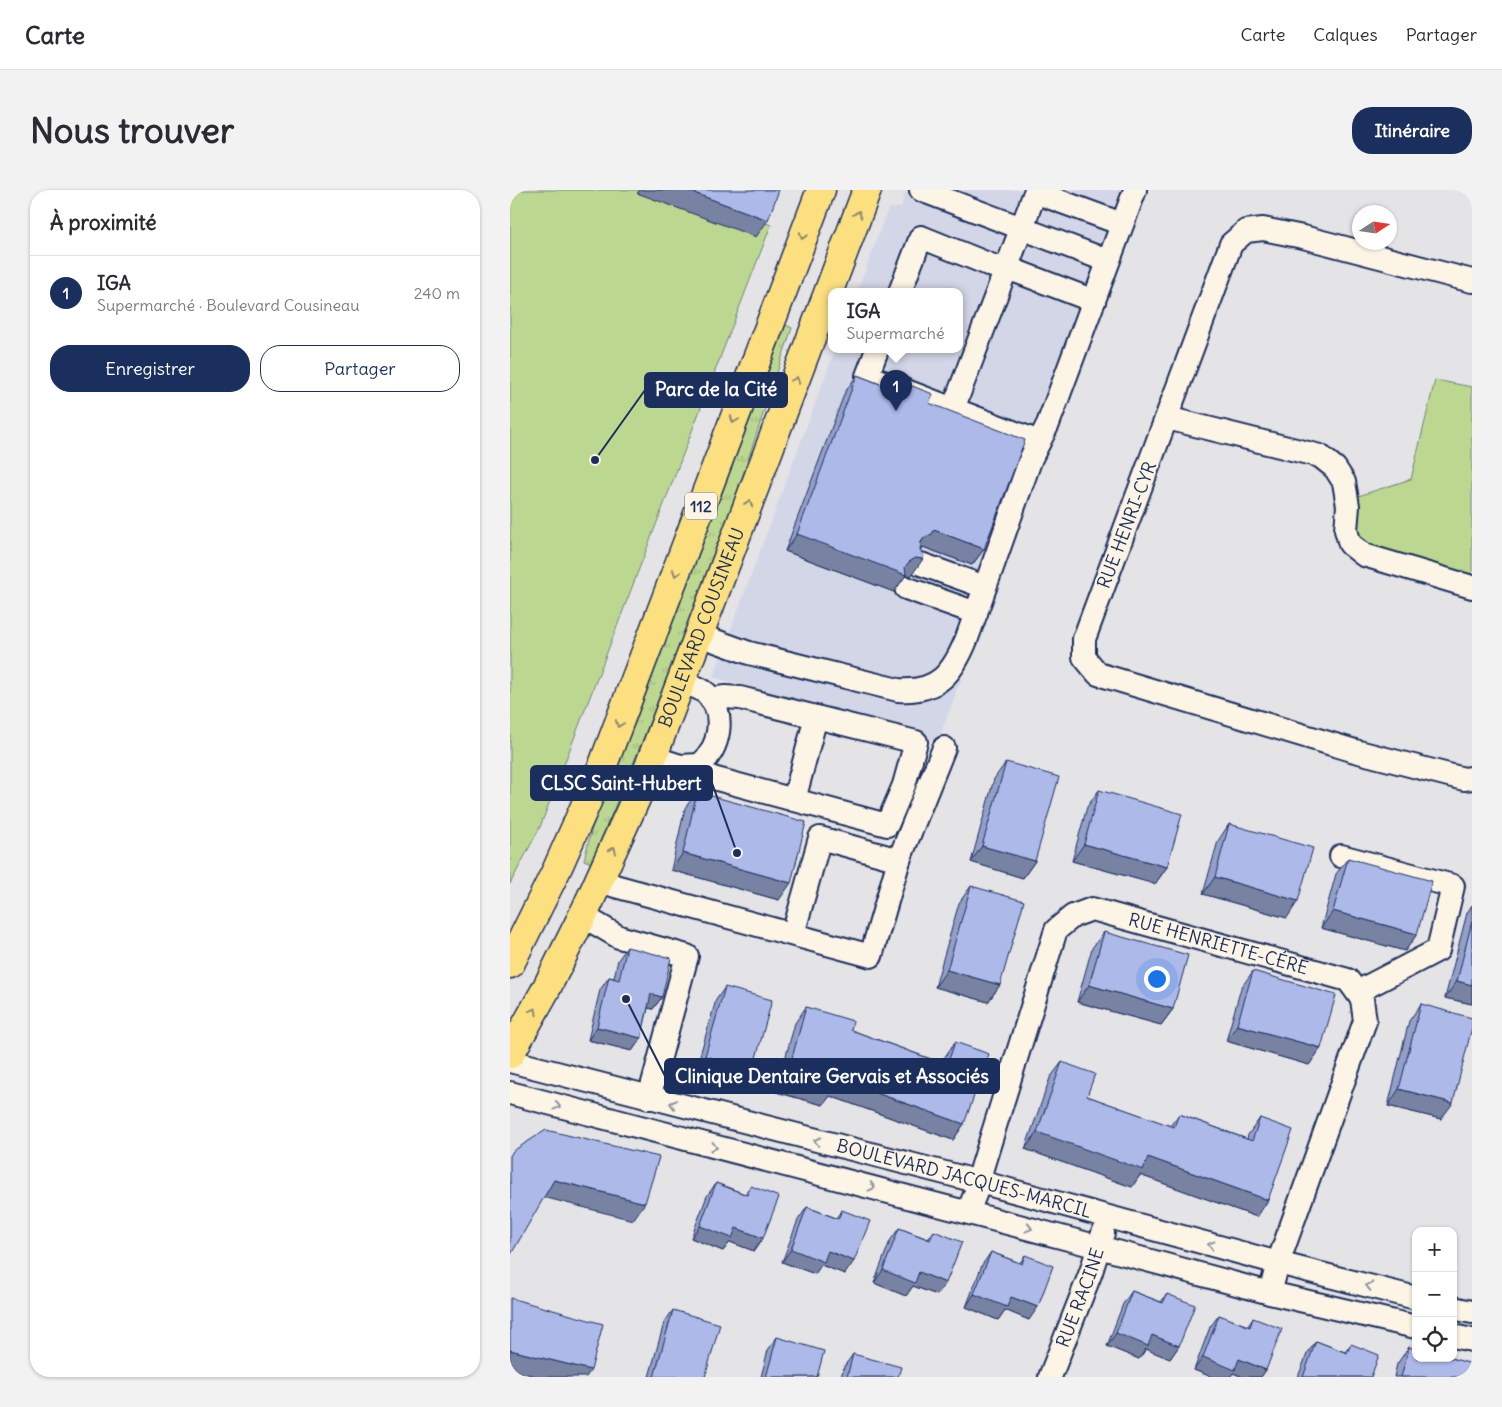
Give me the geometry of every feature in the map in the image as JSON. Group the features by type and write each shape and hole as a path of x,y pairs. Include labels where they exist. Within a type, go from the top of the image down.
{"main road":[{"name":"112","path":"510,964 567,848 608,751 820,190"},
{"name":"BOULEVARD COUSINEAU","path":"830,288 867,190"},
{"name":"BOULEVARD COUSINEAU","path":"510,1054 583,916 652,757 828,293"}],"street":[{"path":"921,190 1108,261"},
{"path":"953,409 1037,190 1122,224"},
{"path":"699,635 749,653 890,689 913,690 934,684 951,670 960,658 1031,458 1048,424 1134,190"},
{"name":"RUE HENRI-CYR","path":"1472,281 1303,237 1263,229 1246,231 1232,244 1084,639 1084,657 1098,674 1355,751 1464,779 1472,778"},
{"path":"902,288 921,237 993,266 1094,301"},
{"path":"876,353 867,376 1039,442"},
{"path":"1167,418 1320,456 1335,468 1344,482 1348,506 1346,530 1350,544 1364,556 1472,587"},
{"path":"921,564 985,587"},
{"path":"906,588 976,613"},
{"path":"652,757 680,766 699,765 710,755 717,735 718,724 711,699 703,691 681,682"},
{"path":"699,765 703,773 714,778 887,825 896,805 916,742 740,698 725,697 711,699"},
{"path":"794,800 816,717"},
{"path":"600,879 615,886 871,956 899,860 944,748"},
{"path":"909,764 934,772"},
{"path":"896,805 918,812"},
{"path":"792,934 820,838 899,860"},
{"path":"1270,1293 1278,1263 1365,1021 1362,999 1357,992 1438,950 1463,888 1341,856"},
{"name":"RUE HENRIETTE-CÉRÉ","path":"968,1212 980,1182 982,1168 1056,930 1073,916 1092,909 1348,980 1357,992"},
{"path":"583,916 619,938 687,956 649,1098"},
{"name":"BOULEVARD JACQUES-MARCIL","path":"510,1061 980,1182 1278,1263 1412,1297"},
{"name":"BOULEVARD JACQUES-MARCIL","path":"510,1093 1270,1293 1412,1326"},
{"name":"RUE RACINE","path":"1050,1377 1092,1272 1108,1217"},
{"path":"1457,1309 1472,1312"},
{"path":"1457,1337 1472,1340"}],"shaded area":[{"path":"906,190 1142,190 938,741 713,677 834,353 963,353 963,288 858,288 888,209 901,207"}],"green space":[{"path":"510,190 678,190 771,225 540,827 510,884"},
{"path":"786,325 792,328 736,495 640,747 591,863 584,860 592,828 633,728"},
{"path":"1435,380 1472,387 1472,579 1353,541 1352,498 1411,479"}],"building":[{"path":"686,190 779,190 768,220"},
{"path":"857,375 890,388 894,379 933,394 929,403 1025,440 984,549 934,530 932,534 925,537 921,542 920,550 924,556 923,559 915,558 909,562 905,567 906,575 797,534"},
{"path":"1006,762 1059,777 1035,861 982,846"},
{"path":"1099,790 1182,814 1167,867 1084,844"},
{"path":"697,792 806,822 791,883 683,853"},
{"path":"1229,824 1313,848 1298,901 1215,877"},
{"path":"1348,858 1432,881 1417,934 1333,911"},
{"path":"971,886 1024,901 1000,985 947,970"},
{"path":"1472,921 1472,985 1457,981"},
{"path":"1104,932 1188,955 1173,1009 1089,985"},
{"path":"627,947 671,958 662,997 651,994 641,1038 597,1027 609,977 619,980"},
{"path":"1253,971 1336,995 1321,1048 1237,1025"},
{"path":"725,987 772,1000 753,1069 705,1056"},
{"path":"1421,1004 1472,1018 1472,1027 1453,1103 1399,1089"},
{"path":"806,1007 853,1021 851,1030 947,1065 955,1042 989,1054 964,1124 837,1079 834,1090 787,1076"},
{"path":"1062,1062 1095,1074 1087,1096 1174,1127 1179,1114 1252,1141 1260,1118 1293,1130 1268,1200 1148,1157 1143,1170 1037,1132"},
{"path":"546,1130 659,1157 645,1203 554,1180 510,1256 510,1156 513,1151"},
{"path":"716,1183 747,1195 751,1186 779,1197 763,1238 736,1228 732,1238 700,1226"},
{"path":"807,1207 838,1219 842,1210 870,1221 854,1261 828,1251 824,1262 791,1249"},
{"path":"899,1228 930,1240 934,1231 962,1242 946,1283 919,1272 915,1283 883,1270"},
{"path":"991,1252 1022,1264 1025,1255 1053,1266 1038,1307 1011,1297 1007,1307 974,1294"},
{"path":"1132,1291 1163,1303 1167,1294 1195,1305 1179,1346 1152,1335 1148,1346 1116,1333"},
{"path":"510,1298 603,1324 591,1370 510,1350"},
{"path":"673,1310 720,1324 705,1377 654,1377"},
{"path":"1219,1315 1250,1327 1253,1318 1282,1329 1266,1370 1239,1359 1235,1370 1203,1357"},
{"path":"777,1337 824,1351 817,1377 766,1377"},
{"path":"1316,1341 1347,1353 1351,1344 1379,1355 1371,1377 1303,1377"},
{"path":"1409,1347 1412,1348 1412,1362 1457,1362 1457,1360 1472,1364 1472,1377 1401,1377"},
{"path":"853,1354 901,1367 898,1377 847,1377"}],"place":[{"name":"IGA","path":"896,411"},
{"name":"Parc de la Cité","path":"595,460"},
{"name":"CLSC Saint-Hubert","path":"737,853"},
{"name":"Clinique Dentaire Gervais et Associés","path":"626,999"}]}
